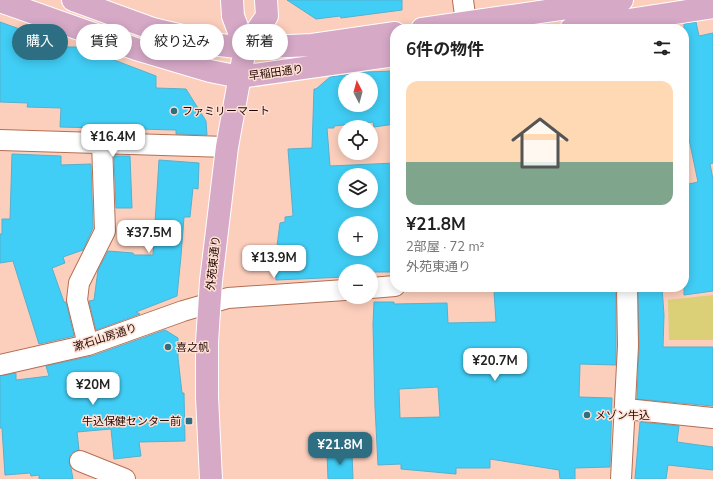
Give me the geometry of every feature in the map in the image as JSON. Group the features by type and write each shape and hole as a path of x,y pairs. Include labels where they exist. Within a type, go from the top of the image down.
{"main road":[{"name":"早稲田通り","path":"73,0 154,29 220,45 232,46"},
{"path":"232,0 233,16 236,24"},
{"name":"外苑東通り","path":"262,24 267,16 266,0"},
{"path":"459,24 622,0"},
{"name":"早稲田通り","path":"0,1 136,49 210,71 240,77 390,56"},
{"path":"605,24 713,7"},
{"name":"早稲田通り","path":"288,46 312,45 390,34"},
{"name":"外苑東通り","path":"211,479 207,397 209,303 227,146 243,60"}],"street":[{"path":"463,0 466,23"},
{"path":"0,140 227,146"},
{"path":"88,345 78,295 79,284 104,231 102,142"},
{"path":"378,287 390,286"},
{"name":"漱石山房通り","path":"0,365 88,345 209,303 228,298 338,290"},
{"path":"622,479 628,346 627,292"},
{"path":"626,409 713,418"},
{"path":"80,461 125,479"}],"shaded area":[{"path":"713,295 713,340 669,340 668,300"}],"building":[{"path":"287,0 402,0 402,10 341,18 340,16 316,19"},
{"path":"0,22 12,26 12,60 68,60 68,47 76,47 76,60 114,60 156,76 156,88 186,89 206,121 207,135 176,134 176,130 60,127 61,108 27,107 28,103 0,102"},
{"path":"696,22 699,36 713,33 713,163 710,164 713,179 713,291 684,295 684,292 689,292 689,184 698,182 689,139 689,24 684,24"},
{"path":"390,71 390,125 378,126 378,120 338,120 338,126 334,126 334,128 327,128 330,166 390,163 390,272 378,272 378,264 338,264 338,277 276,280 276,254 280,223 285,222 285,217 293,216 288,149 312,148 314,89 330,77 338,76 338,112 378,112 378,72 366,72"},
{"path":"12,154 61,156 61,165 91,164 93,228 83,250 63,257 65,263 52,268 64,302 66,302 74,336 39,344 13,261 0,263 0,234 2,234 2,219 10,219"},
{"path":"114,156 130,156 132,208 116,208"},
{"path":"159,160 199,163 198,189 193,188 190,217 184,217 177,296 136,312 140,314 96,330 89,301 94,300 98,270 108,251 133,253 134,255 153,255"},
{"path":"494,292 616,292 616,365 580,364 579,397 612,398 610,467 575,468 575,479 560,479 559,470 490,459 490,468 456,468 456,474 401,469 401,464 378,465 375,407 374,304 378,304 378,302 394,302 394,304 447,303 448,323 496,322","holes":["438,387 440,417 400,418 399,389"]},
{"path":"638,292 662,292 664,315 663,347 713,347 713,406 637,399 639,347"},
{"path":"165,330 178,338 178,358 182,393 184,393 185,441 139,442 141,456 114,459 111,429 77,432 79,450 73,452 70,456 69,462 73,479 39,479 39,475 31,476 30,473 5,475 2,428 0,428 0,376 16,373 16,380 49,376 46,366 92,356"},
{"path":"640,422 679,426 677,442 713,447 713,470 668,465 666,479 635,479"},
{"path":"352,453 353,479 328,479 327,454"}],"place":[{"name":"ファミリーマート","path":"174,111"},
{"name":"喜之帆","path":"168,347"},
{"name":"メゾン牛込","path":"587,415"},
{"name":"牛込保健センター前","path":"189,421"}]}
